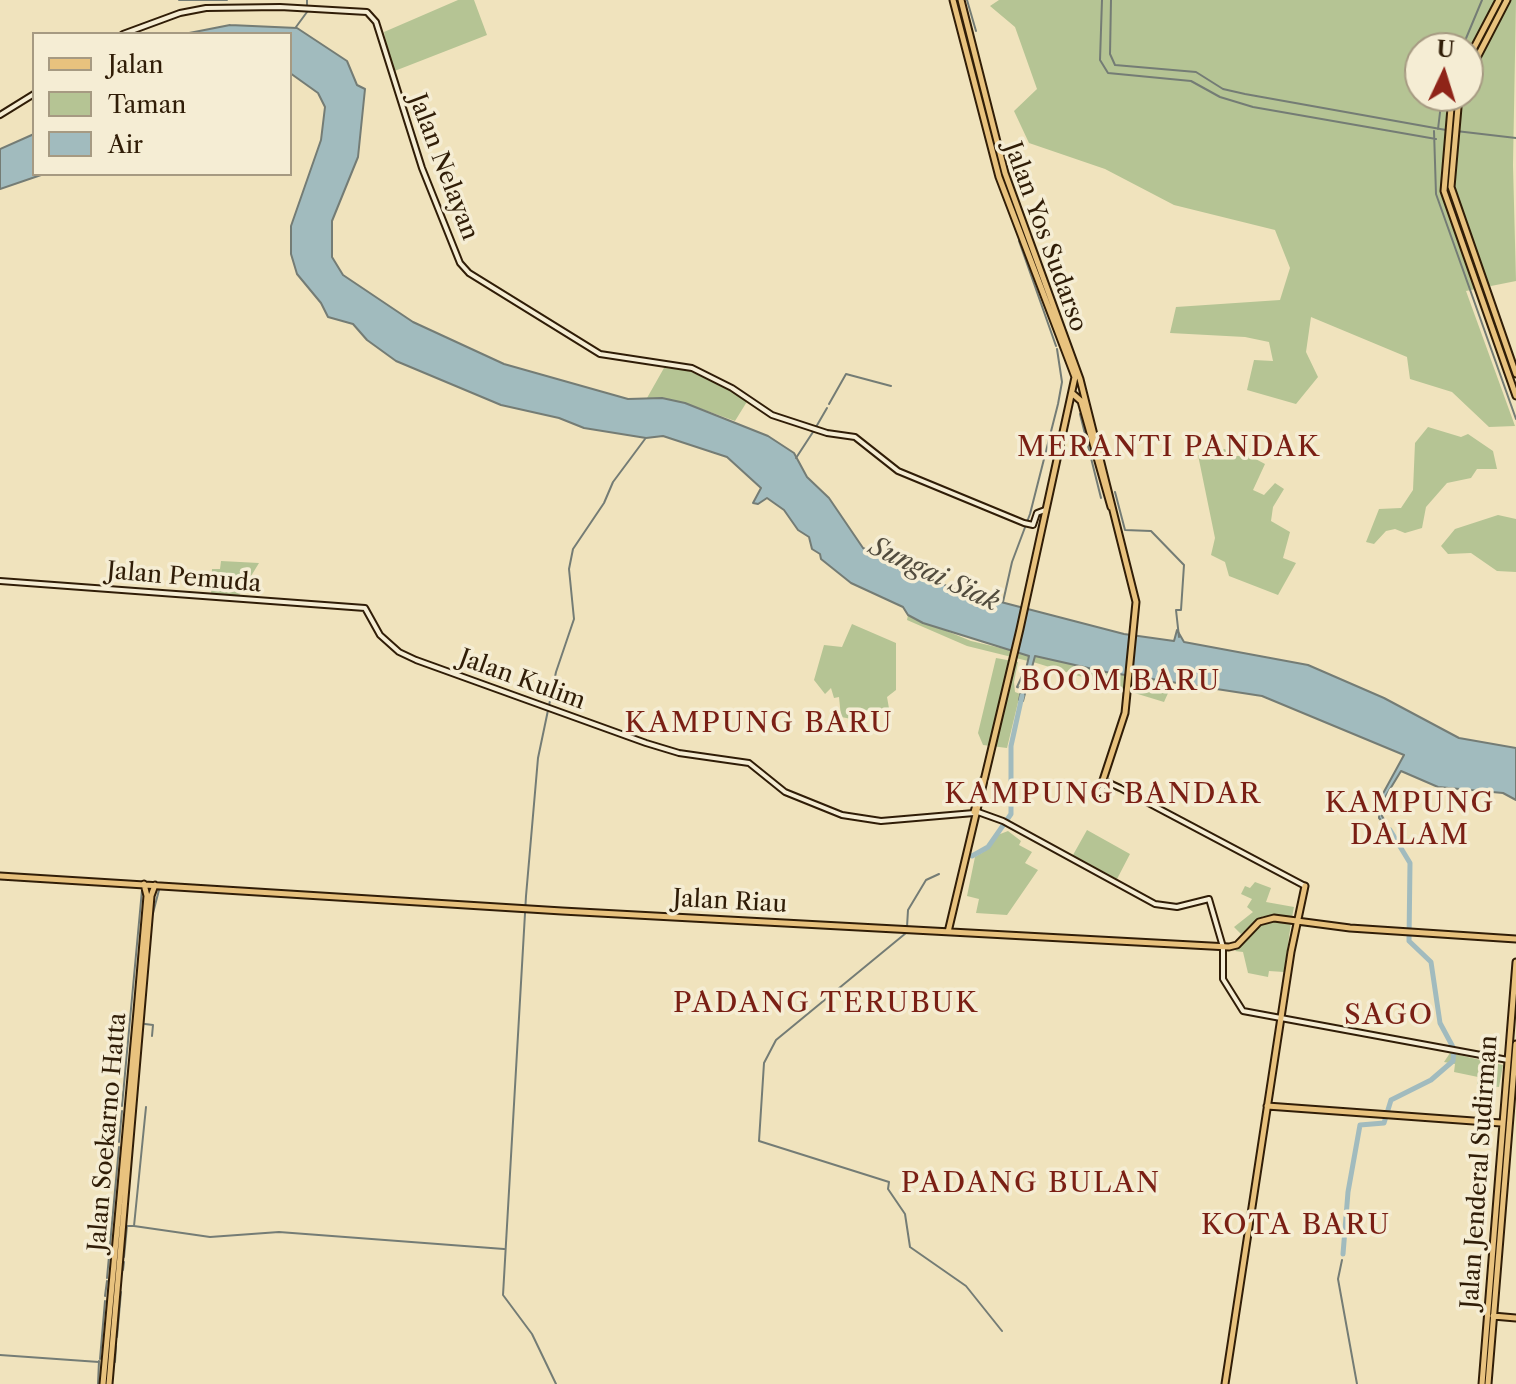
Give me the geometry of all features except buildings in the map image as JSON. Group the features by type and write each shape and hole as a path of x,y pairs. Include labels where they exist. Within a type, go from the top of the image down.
{"main road":[{"name":"Jalan Yos Sudarso","path":"953,0 999,177 1040,271 1074,371 1073,394"},
{"name":"Jalan Yos Sudarso","path":"961,0 1005,173 1080,379 1089,424"},
{"path":"1482,32 1499,0"},
{"path":"1484,44 1507,0"},
{"name":"Jalan Nelayan","path":"128,32 180,13 206,8 357,9 374,18 416,154 460,263 469,273 600,354 692,368 732,388 772,415 827,433 855,437 898,471 1026,523 1033,525 1037,513 1045,510"},
{"path":"0,115 32,95"},
{"path":"1449,112 1444,191 1500,340 1516,374"},
{"path":"1457,112 1452,192 1516,396"},
{"path":"948,932 1073,394 1081,401 1089,424 1136,611 1125,713 1099,793"},
{"name":"Jalan Pemuda","path":"0,581 365,608"},
{"name":"Jalan Kulim","path":"365,608 379,633 402,654 549,709 687,754 749,763 785,792 849,817 918,820 976,812"},
{"path":"1106,778 1305,886 1225,1384"},
{"path":"976,812 1003,821 1165,907 1209,899 1223,947 1223,979 1243,1011 1508,1060"},
{"name":"Jalan Riau","path":"0,876 525,909 1223,947"},
{"name":"Jalan Soekarno Hatta","path":"109,1384 150,885"},
{"name":"Jalan Soekarno Hatta","path":"103,1384 150,885"},
{"path":"1223,947 1237,945 1263,920 1516,939"},
{"name":"Jalan Jenderal Sudirman","path":"1482,1384 1516,962"},
{"name":"Jalan Jenderal Sudirman","path":"1488,1384 1516,1044"},
{"path":"1268,1106 1504,1122 1509,1119"},
{"path":"1500,1132 1505,1129 1508,1133"},
{"path":"1493,1316 1516,1318"}],"green space":[{"path":"458,0 474,0 487,35 392,72 384,32"},
{"path":"999,0 1516,0 1513,165 1516,281 1466,291 1515,426 1489,427 1452,392 1410,379 1407,357 1311,317 1306,352 1318,377 1296,404 1247,390 1254,360 1273,361 1269,342 1245,337 1170,333 1176,307 1280,300 1290,268 1275,230 1174,205 1105,169 1029,143 1014,111 1037,89 1015,27 990,6"},
{"path":"664,368 686,370 715,381 748,400 735,421 685,403 647,398"},
{"path":"1428,427 1461,437 1468,434 1493,451 1497,469 1477,469 1471,478 1447,483 1426,507 1422,528 1405,533 1395,529 1386,531 1374,544 1366,542 1379,509 1401,508 1413,490 1415,443"},
{"path":"1225,449 1232,456 1250,456 1265,464 1253,490 1264,495 1275,483 1284,489 1273,507 1271,521 1290,532 1283,558 1296,563 1278,595 1229,576 1225,562 1211,555 1215,538 1198,455"},
{"path":"1498,515 1516,519 1516,572 1497,571 1471,553 1448,554 1441,546 1455,529"},
{"path":"221,561 259,563 237,599 211,596 212,569 220,569"},
{"path":"908,615 971,641 1022,653 1029,656 1028,661 967,646 907,620"},
{"path":"852,624 896,643 896,690 887,697 890,714 858,709 857,720 841,717 839,697 834,698 831,688 825,694 814,680 824,645 842,647"},
{"path":"1035,656 1106,672 1174,680 1164,702 1033,662"},
{"path":"996,658 1018,662 1014,682 1015,692 1020,694 1007,748 983,745 978,733"},
{"path":"1087,830 1130,854 1117,879 1073,855"},
{"path":"1008,831 1021,841 1019,845 1032,852 1025,863 1038,870 1007,915 976,913 979,899 967,896 975,857 985,851 995,836"},
{"path":"1255,882 1271,888 1266,902 1294,907 1292,917 1263,916 1241,934 1234,927 1253,912 1247,907 1252,899 1241,894 1245,886 1250,888"},
{"path":"1269,921 1291,923 1284,972 1269,971 1268,977 1248,973 1243,952 1235,951 1259,925"},
{"path":"1450,1053 1503,1065 1499,1087 1477,1085 1478,1077 1454,1072 1455,1064 1444,1062"}],"water":[{"path":"230,25 297,28 347,61 357,85 365,89 358,157 332,221 332,257 343,275 413,322 504,364 628,399 662,398 685,403 768,436 794,453 807,477 829,498 863,548 882,557 894,558 898,566 981,600 997,601 1124,634 1174,641 1177,630 1184,642 1308,665 1384,698 1459,738 1516,748 1516,800 1503,793 1438,787 1401,771 1384,799 1382,816 1392,833 1379,818 1380,799 1404,755 1262,696 1106,672 1035,656 1023,701 1019,700 1029,656 923,623 908,615 903,607 851,583 821,559 820,554 812,549 809,537 798,530 784,510 767,498 758,504 753,503 761,488 727,457 663,436 646,438 584,428 559,418 501,405 396,361 367,340 353,324 328,317 321,303 297,274 291,254 291,226 321,140 325,107 318,93 292,74 292,32 194,32"},
{"path":"32,135 32,176 38,176 0,189 0,149"}],"waterway":[{"path":"179,0 227,0"},
{"path":"296,27 307,12 307,0"},
{"path":"967,0 976,31"},
{"path":"1102,0 1100,60 1108,73 1191,81 1220,97 1253,107 1436,139"},
{"path":"1111,0 1110,54 1115,65 1196,72 1223,89 1446,130"},
{"path":"1469,32 1482,0"},
{"path":"1438,129 1440,112"},
{"path":"1434,131 1436,194 1516,419"},
{"path":"1456,131 1516,138"},
{"path":"1019,241 1056,346"},
{"name":"Sungai Siak","path":"1003,602 1012,562 1030,514 1058,404 1062,382 1057,349"},
{"path":"829,404 846,374 891,386"},
{"path":"816,427 827,408"},
{"path":"1080,414 1101,498"},
{"path":"796,458 813,432"},
{"path":"556,1384 532,1334 503,1295 526,896 538,758 556,672 574,619 569,569 573,549 604,503 613,482 645,439"},
{"path":"1115,492 1125,530 1151,531 1184,565 1181,610 1176,610 1179,637"},
{"path":"1023,674 1017,687 1023,689"},
{"path":"972,856 988,847 1011,814 1011,746 1022,696"},
{"path":"1343,1254 1348,1192 1360,1125 1384,1123 1391,1100 1431,1080 1453,1061 1454,1049 1440,1023 1431,962 1409,941 1410,863 1390,830"},
{"path":"907,927 908,910 926,880 939,874"},
{"path":"122,1106 142,890"},
{"path":"153,913 159,890"},
{"path":"906,933 776,1040 764,1063 759,1141 889,1182 888,1189 905,1214 910,1247 966,1286 1002,1331"},
{"path":"145,1024 153,1025 152,1036"},
{"path":"124,1257 127,1226 134,1226 146,1107"},
{"path":"119,1142 122,1111"},
{"path":"107,1278 119,1147"},
{"path":"134,1226 210,1237 279,1232 504,1249"},
{"path":"1342,1260 1338,1279 1357,1384"},
{"path":"123,1270 124,1262"},
{"path":"105,1296 107,1281"},
{"path":"117,1337 121,1292"},
{"path":"100,1359 105,1301"},
{"path":"115,1362 116,1346"},
{"path":"0,1355 99,1362"},
{"path":"98,1384 99,1361"}],"district":[{"name":"MERANTI PANDAK","path":"1169,448"},
{"name":"BOOM BARU","path":"1121,682"},
{"name":"KAMPUNG BARU","path":"759,724"},
{"name":"KAMPUNG BANDAR","path":"1103,795"},
{"name":"KAMPUNG DALAM","path":"1410,820"},
{"name":"PADANG TERUBUK","path":"826,1004"},
{"name":"SAGO","path":"1389,1016"},
{"name":"PADANG BULAN","path":"1031,1184"},
{"name":"KOTA BARU","path":"1296,1226"}]}
